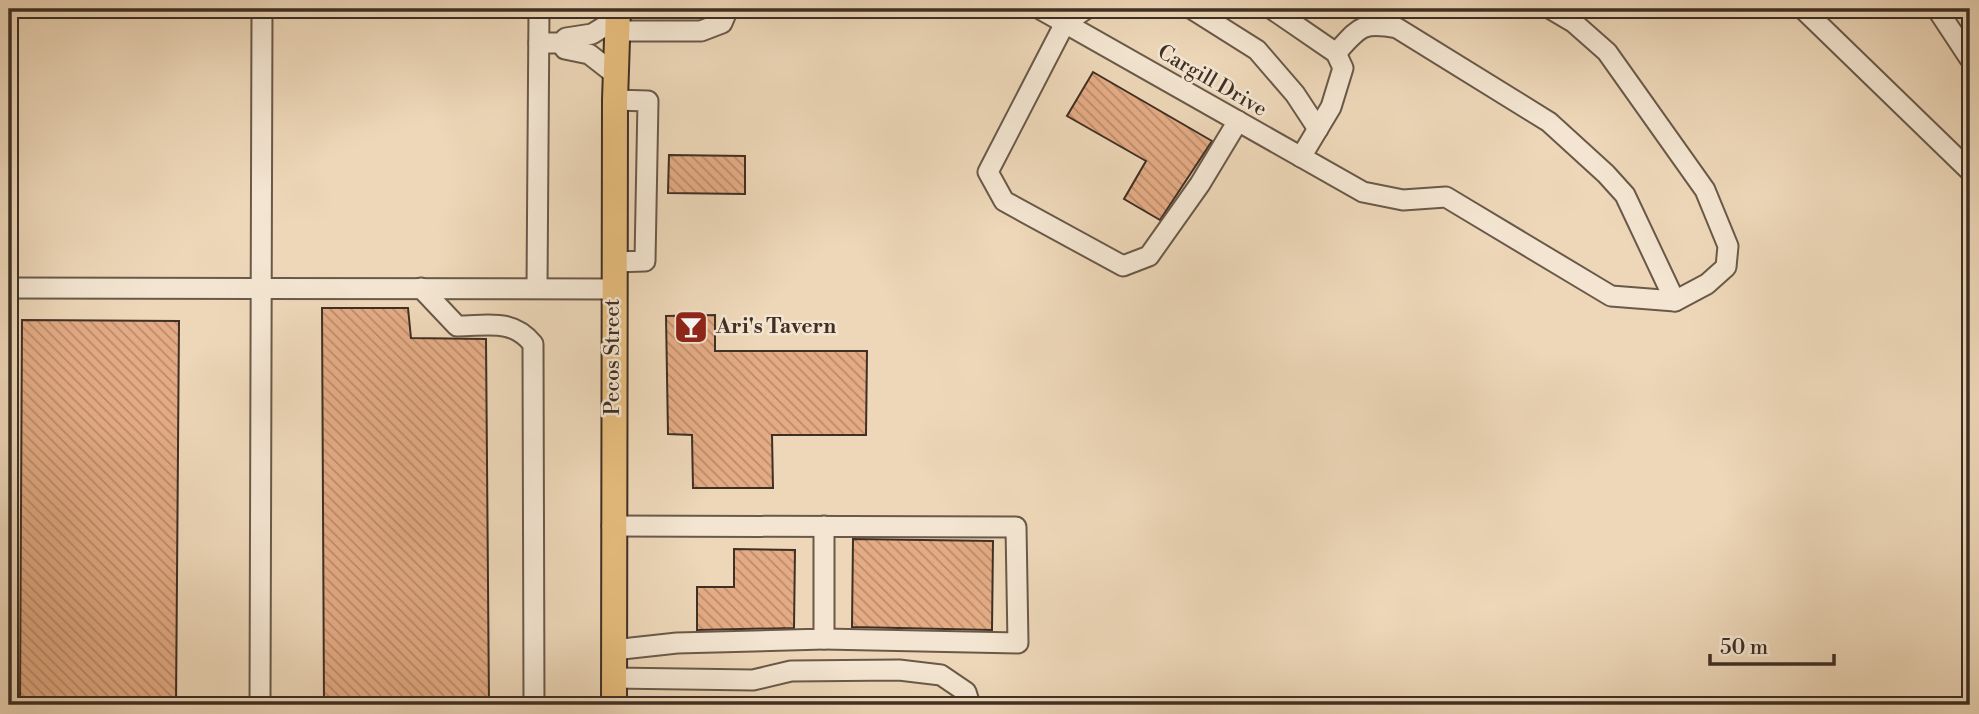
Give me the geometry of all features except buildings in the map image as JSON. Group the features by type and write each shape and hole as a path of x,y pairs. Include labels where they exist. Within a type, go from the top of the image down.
{"main road":[{"name":"Pecos Street","path":"614,705 612,526 618,19"}],"street":[{"path":"260,705 262,9"},
{"path":"537,288 539,9"},
{"path":"539,43 561,43 566,38 592,34 618,19 701,31 722,23 728,9"},
{"name":"Cargill Drive","path":"1040,9 1363,192 1402,200 1446,197 1611,296 1675,301"},
{"path":"1086,9 1065,23 988,172 1004,201 1123,266 1149,256 1200,184 1238,121"},
{"path":"1192,9 1257,50 1295,94 1318,129"},
{"path":"1272,9 1336,53 1343,68 1331,107 1301,157"},
{"path":"1336,53 1360,27 1373,23 1397,28 1549,122 1625,195 1675,301 1707,284 1726,267 1728,246 1705,190 1607,52 1573,22 1551,9"},
{"path":"1803,9 1970,171"},
{"path":"1937,9 1970,59"},
{"path":"561,43 565,49 589,54 616,75"},
{"path":"614,262 645,261 648,101 615,100"},
{"path":"9,288 614,289"},
{"path":"421,288 457,326 512,326 523,331 533,344 534,705"},
{"path":"612,526 1016,527 1018,643 824,639 677,643 613,650"},
{"path":"824,526 824,639"},
{"path":"613,678 753,680 791,671 899,670 941,675 966,692 970,705"}],"place":[{"name":"Ari's Tavern","path":"691,327"}]}
